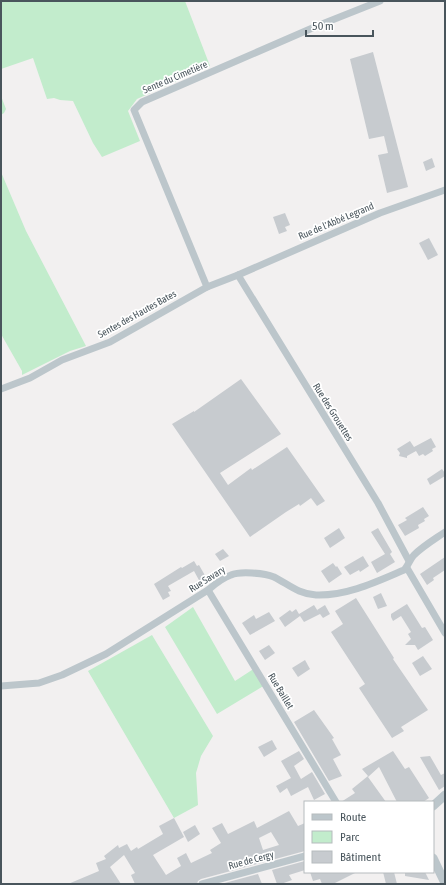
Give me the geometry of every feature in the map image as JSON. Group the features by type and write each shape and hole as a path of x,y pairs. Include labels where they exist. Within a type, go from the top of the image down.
{"street":[{"name":"Sente du Cimetière","path":"207,287 134,110 142,102 318,26 380,1"},
{"name":"Rue de l'Abbé Legrand","path":"238,275 380,212 444,193"},
{"name":"Sentes des Hautes Bates","path":"1,389 30,378 62,360 110,342 207,287 238,275"},
{"name":"Rue des Grouettes","path":"238,275 378,503 408,564 445,633"},
{"name":"Rue Savary","path":"1,686 39,683 69,672 106,654 208,590 221,580 233,574 255,574 274,577 291,588 315,595 344,592 376,582 408,564 416,553 445,532"},
{"name":"Rue Baillet","path":"208,590 335,801"},
{"path":"434,805 445,795"},
{"name":"Rue de Cergy","path":"202,884 304,856"},
{"path":"434,860 445,883"}],"green space":[{"path":"1,1 185,1 210,66 137,99 128,111 140,141 102,157 93,143 73,101 54,98 47,99 33,58 1,69"},
{"path":"1,96 6,109 1,115"},
{"path":"1,172 26,231 86,346 70,351 22,375 22,371 1,334"},
{"path":"193,607 235,681 255,668 265,685 217,714 165,627"},
{"path":"152,635 213,736 201,756 196,773 198,805 174,818 88,671"}],"building":[{"path":"373,52 408,187 387,193 378,155 388,153 384,136 369,139 350,59"},
{"path":"432,158 435,167 426,171 423,162"},
{"path":"285,213 290,225 285,227 287,231 279,234 273,217"},
{"path":"429,238 438,255 428,260 419,243"},
{"path":"241,379 281,434 220,473 228,485 251,468 252,470 287,447 325,501 317,506 311,498 300,506 299,504 286,512 250,537 172,424 194,412"},
{"path":"431,438 436,447 425,456 423,454 419,456 416,451 407,456 407,458 399,456 400,453 397,449 410,441 414,447"},
{"path":"442,469 445,476 430,485 427,479"},
{"path":"423,507 429,516 424,519 425,521 418,525 419,528 405,536 398,525 407,520 405,518"},
{"path":"339,528 345,538 330,548 324,538"},
{"path":"378,528 392,552 390,554 395,562 377,573 371,562 385,554 371,532"},
{"path":"223,549 229,556 220,561 215,554"},
{"path":"363,556 369,566 360,572 359,570 350,575 344,567"},
{"path":"445,557 445,570 433,578 434,580 427,585 420,574"},
{"path":"194,561 197,566 199,565 207,579 200,582 194,571 168,586 171,591 168,592 170,596 163,600 154,584 181,567 182,568"},
{"path":"333,563 342,574 329,583 321,571"},
{"path":"381,593 387,606 378,609 373,597"},
{"path":"356,598 394,658 393,659 428,710 401,727 404,731 392,738 359,688 365,684 331,632 343,624 335,611"},
{"path":"407,604 422,628 425,627 433,640 418,650 415,645 405,645 411,639 408,634 411,632 401,616 393,621 391,617 391,614"},
{"path":"314,605 317,610 325,605 330,614 323,618 320,614 304,622 300,616 285,627 279,618 290,610 292,612 296,609 299,614"},
{"path":"269,612 275,621 250,635 242,623 254,615 256,619"},
{"path":"269,645 275,653 265,660 259,651"},
{"path":"423,656 432,669 420,676 412,663"},
{"path":"305,660 310,669 298,677 292,668"},
{"path":"314,710 334,738 332,739 341,755 333,759 342,776 329,781 294,722"},
{"path":"272,740 277,749 264,757 258,747"},
{"path":"299,751 304,759 294,766 301,779 312,772 325,794 314,800 308,787 291,796 287,788 280,793 276,786 291,778 281,761"},
{"path":"393,751 405,769 409,767 429,798 424,801 396,801 379,767 368,777 385,801 343,801 355,793 352,789 368,776 362,769"},
{"path":"430,756 441,775 445,773 445,786 439,790 420,757"},
{"path":"289,811 298,826 304,823 304,851 201,879 197,884 135,884 131,875 135,873 124,855 110,867 121,884 68,884 99,871 96,863 106,859 104,856 118,845 119,848 127,844 131,851 137,847 138,849 163,834 159,826 174,818 184,837 153,855 166,875 181,866 177,858 186,853 191,863 212,853 210,850 221,843 212,828 222,823 228,834 254,821 257,828","holes":["271,832 279,845 263,850 259,838"]},
{"path":"195,825 200,834 188,842 183,832"},
{"path":"304,861 304,870 289,875 292,880 281,884 277,884 272,870"},
{"path":"310,873 355,873 333,884 322,884 320,879 313,881"},
{"path":"383,873 394,873 397,884 386,884"},
{"path":"405,873 426,873 429,880 405,876"},
{"path":"258,874 262,884 221,884"}]}
